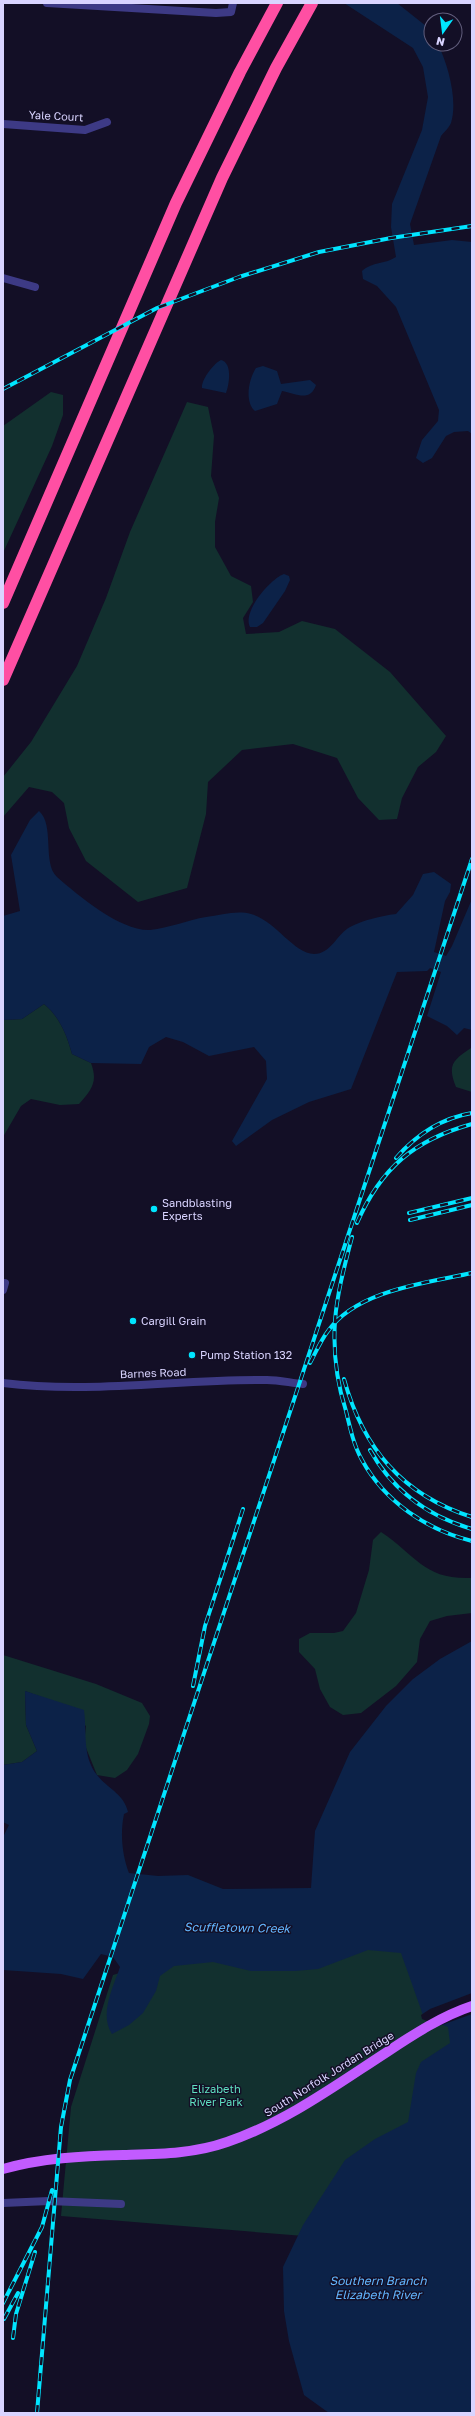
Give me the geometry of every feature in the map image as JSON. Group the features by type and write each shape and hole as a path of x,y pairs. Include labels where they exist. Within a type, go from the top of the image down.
{"highway":[{"path":"3,603 202,148 278,3"},
{"path":"3,680 238,144 276,68 312,3"}],"main road":[{"name":"South Norfolk Jordan Bridge","path":"3,2169 37,2160 164,2154 196,2150 226,2143 270,2126 414,2034 457,2011 472,2006"}],"street":[{"path":"47,3 232,12 233,3"},
{"name":"Yale Court","path":"3,124 85,130 107,122"},
{"path":"3,278 35,287"},
{"name":"Barnes Road","path":"3,1383 45,1386 116,1386 267,1380 303,1384"},
{"path":"3,2203 14,2204 49,2201 121,2204"},
{"path":"3,2208 14,2204"}],"green space":[{"path":"51,392 63,395 63,415 52,446 3,553 3,426"},
{"path":"187,402 208,407 214,436 211,476 219,498 215,522 215,547 231,576 251,586 253,602 243,618 246,634 279,632 302,621 335,629 390,672 446,736 436,752 418,767 402,798 397,819 379,820 358,798 337,758 293,744 242,750 208,782 206,814 187,888 138,902 86,861 69,828 64,803 52,792 29,787 3,817 3,777 31,742 77,666 106,598 130,532"},
{"path":"44,1004 54,1014 62,1026 72,1054 91,1063 94,1080 87,1094 79,1104 60,1105 31,1099 21,1106 3,1137 3,1020 22,1019"},
{"path":"471,1048 472,1092 456,1087 452,1073 453,1064 456,1060"},
{"path":"381,1532 422,1565 432,1571 456,1578 472,1578 472,1613 447,1616 430,1621 420,1639 417,1662 396,1686 361,1713 343,1715 330,1707 320,1689 315,1669 299,1652 299,1639 310,1633 334,1633 343,1631 356,1613 369,1570 373,1540"},
{"path":"3,1655 96,1684 142,1703 150,1716 149,1724 138,1754 127,1770 115,1778 97,1775 84,1743 86,1726 52,1701 25,1691 26,1725 37,1751 22,1762 3,1765"},
{"name":"Elizabeth River Park","path":"367,1947 405,1952 453,2029 452,2042 411,2123 304,2236 61,2216 71,2107 113,1975 166,1959"}],"water":[{"path":"344,3 397,3 423,24 423,52 441,52 453,93 453,114 451,123 441,136 410,224 414,245 452,240 472,242 472,434 468,431 454,432 446,436 432,458 423,463 416,458 422,440 438,421 439,410 396,307 377,286 363,279 362,271 366,268 396,257 391,227 392,204 422,130 428,97 423,67 413,48"},
{"path":"221,360 225,362 229,370 229,380 226,393 202,388 208,372"},
{"path":"263,366 277,371 281,384 310,380 316,385 310,394 302,396 282,391 277,404 255,411 250,402 249,396 251,378 256,368"},
{"path":"284,574 289,576 290,580 285,591 263,623 257,627 250,627 250,613 259,597 272,582"},
{"path":"39,811 44,817 48,834 50,863 57,877 100,911 113,919 138,929 157,929 206,917 240,912 260,917 306,952 314,954 320,953 325,951 345,930 350,927 361,922 396,914 413,895 423,874 434,872 451,884 450,892 445,901 434,952 446,956 452,946 472,899 472,1030 464,1028 457,1035 447,1026 427,1016 441,972 430,968 427,971 397,972 351,1089 309,1102 272,1120 236,1146 232,1141 267,1079 266,1061 254,1047 209,1056 183,1042 166,1037 149,1047 141,1064 91,1063 72,1054 62,1026 54,1014 44,1004 22,1019 3,1020 3,916 20,911 11,855 30,820"},
{"name":"Southern Branch Elizabeth River","path":"472,1641 472,2413 329,2413 304,2395 289,2341 284,2311 283,2267 303,2225 345,2160 375,2139 408,2122 416,2073 421,2062 450,2043 448,2027 424,2018 401,1953 368,1950 318,1969 295,1971 251,1971 213,1962 174,1966 160,1976 156,1991 143,2013 129,2025 112,2034 108,2026 107,2018 108,2001 120,1967 113,1957 101,1954 83,1979 61,1974 3,1970 3,1837 9,1825 3,1822 3,1765 22,1762 37,1751 26,1725 25,1691 84,1710 87,1752 92,1768 101,1780 119,1796 128,1812 124,1814 122,1844 129,1873 158,1876 188,1875 223,1889 311,1888 315,1831 350,1752 386,1706 413,1679 440,1659"}],"pier":[{"path":"472,1993 472,2014 439,2026 422,2019 421,2015 430,2009"}],"railway":[{"path":"3,389 157,308 239,277 319,252 391,238 472,226"},
{"path":"37,2413 61,2127 70,2080 472,859"},
{"path":"396,1158 412,1142 440,1123 461,1115 472,1113"},
{"path":"357,1223 366,1204 377,1187 402,1159 416,1148 433,1138 472,1124"},
{"path":"409,1213 472,1198"},
{"path":"410,1220 472,1205"},
{"path":"352,1237 338,1300 335,1321 335,1344 336,1367 340,1389 357,1449 371,1475 395,1501 423,1522 439,1530 472,1541"},
{"path":"310,1363 328,1331 341,1317 356,1306 374,1297 394,1290 472,1273"},
{"path":"344,1379 352,1404 362,1427 374,1447 389,1466 406,1482 425,1496 447,1508 472,1517"},
{"path":"370,1450 389,1478 413,1500 440,1517 472,1529"},
{"path":"193,1686 205,1626 243,1509"},
{"path":"3,2303 42,2227 52,2190"},
{"path":"13,2338 16,2314 35,2252"},
{"path":"4,2319 18,2293"}],"place":[{"name":"Sandblasting Experts","path":"154,1209"},
{"name":"Cargill Grain","path":"133,1321"},
{"name":"Pump Station 132","path":"192,1355"}],"water label":[{"name":"Scuffletown Creek","path":"237,1928"}]}
